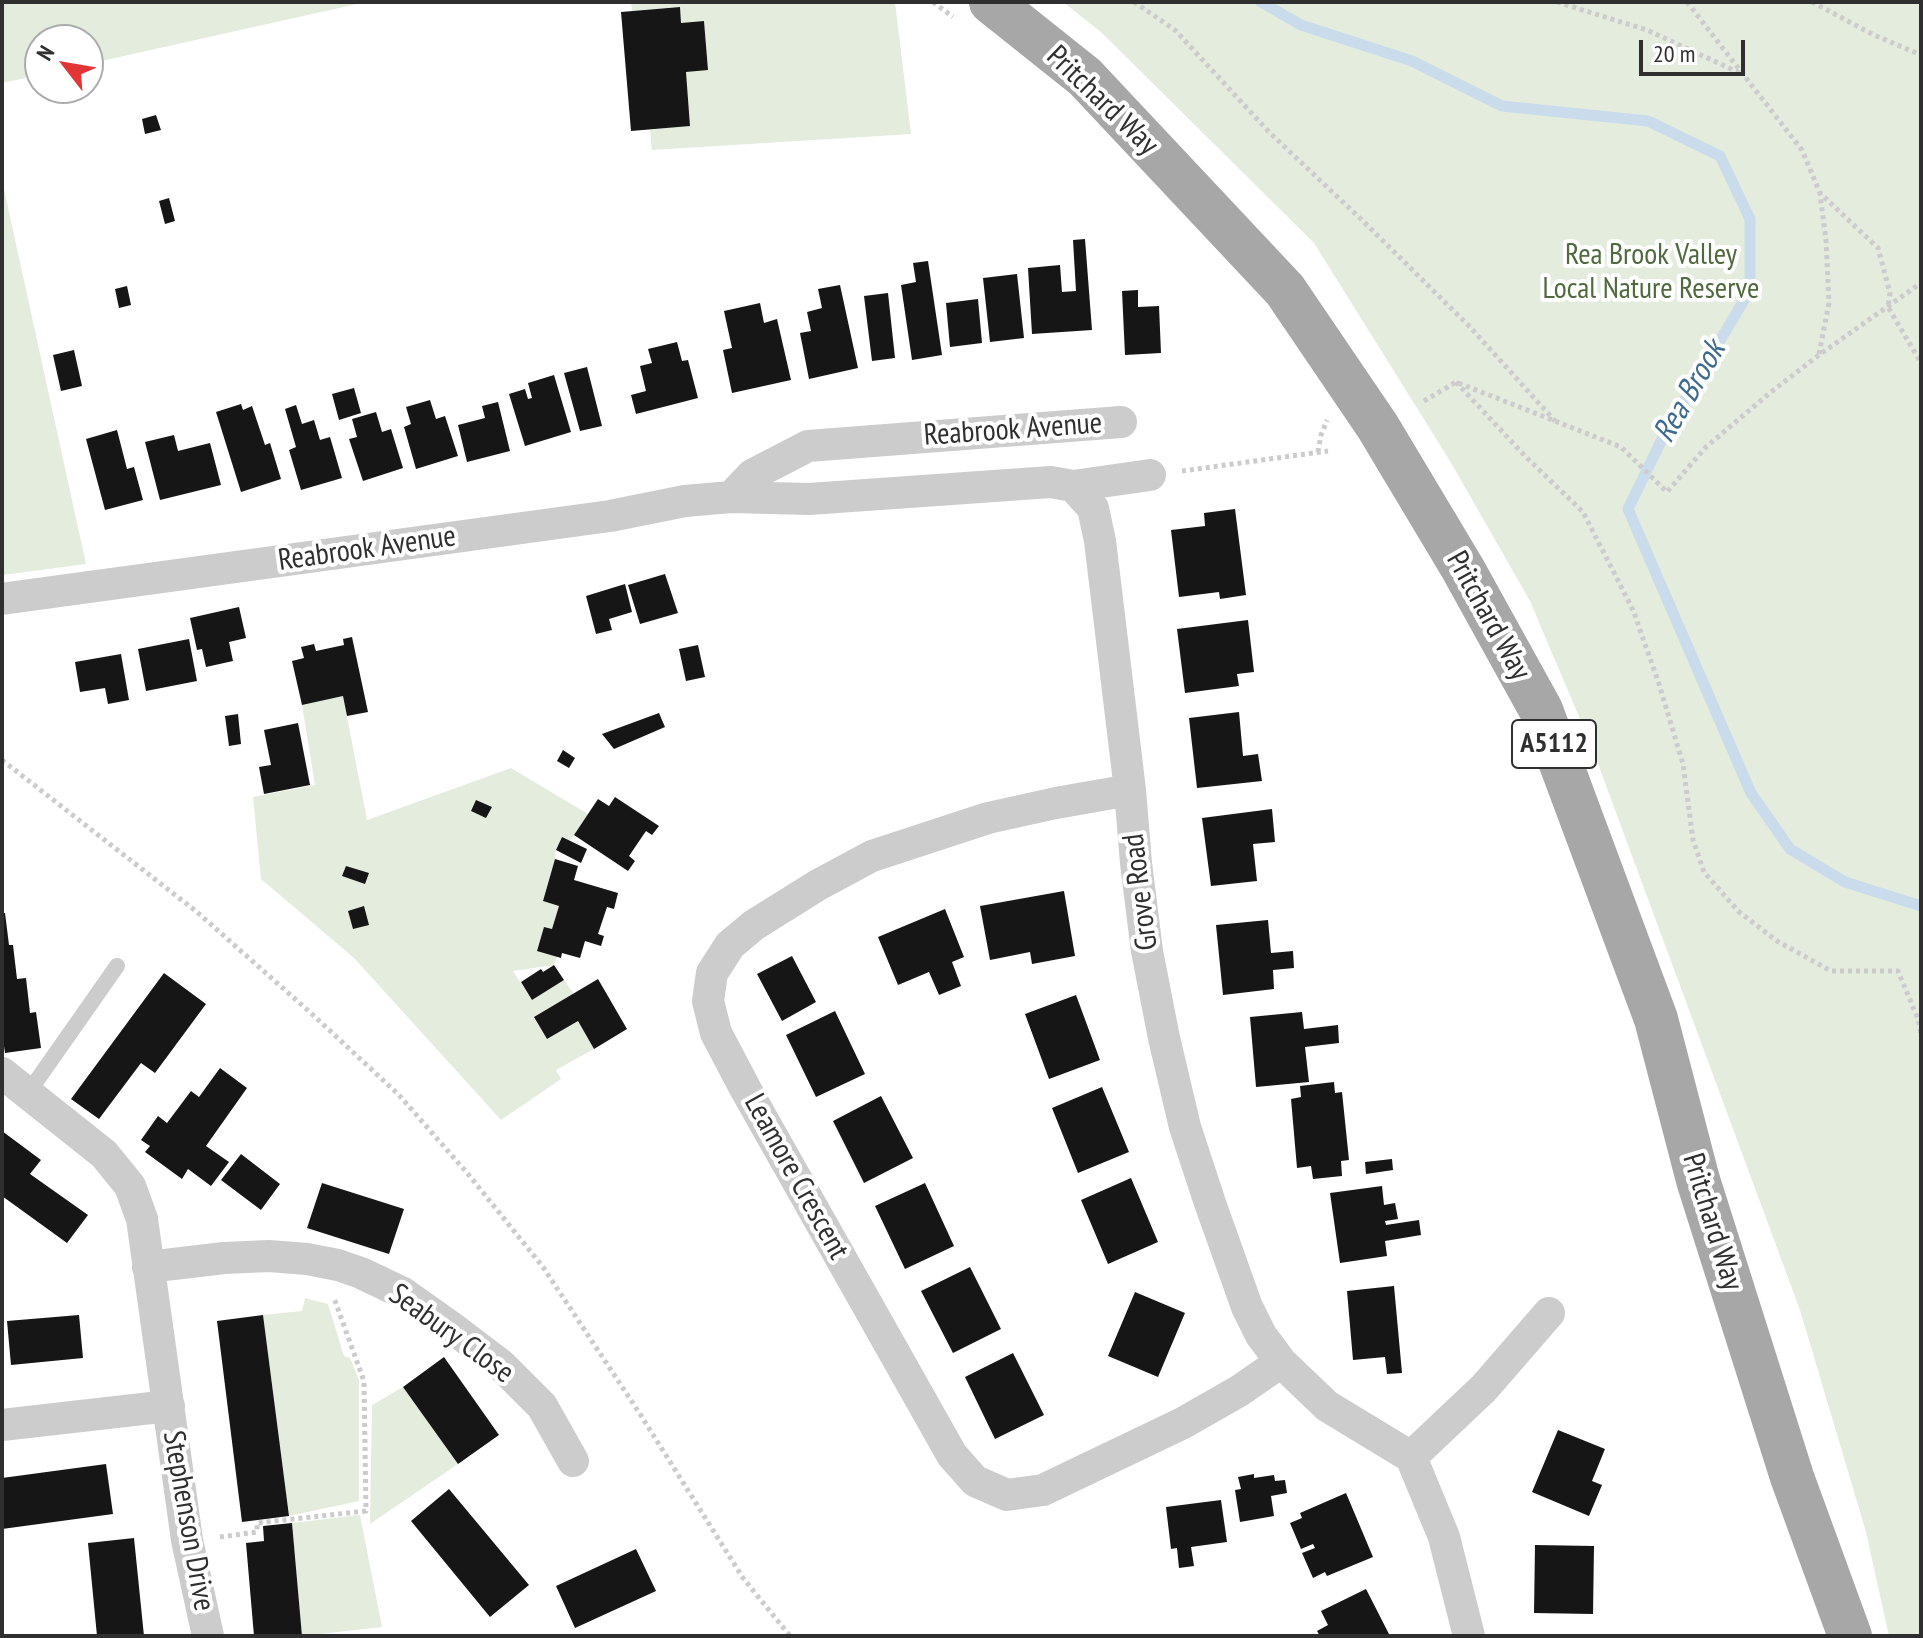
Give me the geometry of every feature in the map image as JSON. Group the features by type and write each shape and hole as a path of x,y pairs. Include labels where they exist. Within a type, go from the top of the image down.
{"main road":[{"name":"Pritchard Way","path":"974,11 1085,77 1285,290 1378,427 1463,569 1541,710 1656,1019 1702,1195 1792,1477 1850,1636"}],"street":[{"name":"Reabrook Avenue","path":"731,497 752,475 808,446 1121,422"},
{"path":"1073,486 1150,475"},
{"name":"Reabrook Avenue","path":"2,599 610,516 685,501 731,497 809,499 1051,482 1073,486"},
{"name":"Grove Road","path":"1073,486 1093,508 1100,541 1147,951 1164,1038 1185,1127 1247,1307 1261,1335 1281,1362 1327,1406 1411,1457"},
{"name":"Leamore Crescent","path":"1130,790 988,818 872,856 818,885 754,925 730,945 712,973 708,1001 716,1033 952,1455 975,1481 1007,1495 1043,1490 1183,1423 1239,1391 1281,1362"},
{"path":"2,1073 104,1154 130,1186 142,1219 169,1406 2,1425"},
{"name":"Seabury Close","path":"148,1267 269,1256 307,1259 361,1273 403,1293 501,1365 542,1406 573,1461"},
{"path":"1469,1636 1444,1537 1411,1457 1484,1388 1549,1313"},
{"name":"Stephenson Drive","path":"169,1406 187,1540 208,1636"}],"lane":[{"path":"28,1093 117,966"}],"path":[{"path":"933,2 974,11"},
{"path":"1134,2 1175,30 1269,132 1470,327 1556,421"},
{"path":"1557,2 1647,30 1743,74"},
{"path":"1687,2 1802,150 1820,193 1829,303 1819,355"},
{"path":"1812,2 1874,35 1921,55"},
{"path":"1820,193 1878,248 1890,293 1888,307 1921,363"},
{"path":"1456,382 1621,447 1667,492 1706,447 1771,392 1921,283"},
{"path":"1424,401 1456,382"},
{"path":"1456,382 1583,512 1633,610 1683,764 1693,840 1704,872 1738,911 1777,941 1831,971 1898,971 1921,1034"},
{"path":"1318,452 1325,424"},
{"path":"1150,475 1328,451"},
{"path":"2,760 197,912 399,1095 543,1267 743,1578 790,1636"},
{"path":"187,1540 257,1532 257,1523 366,1511 364,1381 333,1296 338,1265"}],"green space":[{"path":"2,2 366,2 104,60 104,24 24,24 24,78 2,83"},
{"path":"631,2 895,2 911,134 652,150 650,130 690,125 686,72 708,69 704,21 681,23 679,7 632,11"},
{"name":"Rea Brook Valley Local Nature Reserve","path":"1063,2 1921,2 1921,1636 1889,1636 1866,1532 1800,1310 1591,745 1530,601 1450,461 1314,243 1101,32"},
{"path":"2,180 86,564 2,575"},
{"path":"343,696 367,820 511,768 588,814 570,841 562,838 543,901 559,906 552,929 544,927 557,957 554,965 513,971 532,1000 564,980 574,994 534,1018 547,1039 578,1021 594,1049 556,1070 561,1079 501,1120 354,958 261,879 253,797 315,785 302,705"},
{"path":"305,1298 328,1304 344,1356 350,1358 359,1380 359,1501 289,1516 263,1315 302,1311"},
{"path":"403,1387 458,1464 370,1524 372,1405"},
{"path":"360,1515 382,1627 302,1636 292,1523"}],"building":[{"path":"680,7 681,23 704,21 708,70 686,72 690,126 631,131 621,12"},
{"path":"156,115 161,130 145,134 142,119"},
{"path":"169,198 175,221 165,224 159,201"},
{"path":"1085,239 1092,330 1032,334 1028,268 1060,265 1062,292 1076,291 1073,240"},
{"path":"928,261 942,355 912,360 901,285 916,282 913,263"},
{"path":"1017,274 1024,338 990,342 983,278"},
{"path":"840,285 858,368 809,379 800,333 811,331 807,312 822,308 818,289"},
{"path":"127,286 131,305 119,308 115,289"},
{"path":"1138,290 1138,307 1159,306 1161,353 1125,355 1122,291"},
{"path":"888,293 895,358 872,361 864,296"},
{"path":"978,299 982,343 950,347 946,303"},
{"path":"760,303 764,323 777,319 791,380 732,393 723,350 732,348 724,311"},
{"path":"677,342 682,361 688,360 698,398 636,414 631,395 646,391 640,366 652,363 648,349"},
{"path":"74,350 82,386 61,391 53,355"},
{"path":"587,367 602,426 580,431 564,373"},
{"path":"554,375 571,432 525,446 509,394 525,389 528,399 532,398 528,383"},
{"path":"354,388 361,413 339,420 332,394"},
{"path":"430,400 436,419 445,416 458,456 416,469 404,427 411,424 406,407"},
{"path":"498,402 510,451 467,462 458,425 485,418 482,406"},
{"path":"241,404 243,410 252,406 265,445 270,443 281,479 241,492 216,412"},
{"path":"296,405 302,424 314,420 320,440 330,437 342,478 301,490 289,450 296,447 285,409"},
{"path":"376,412 382,432 391,429 403,468 363,481 349,439 357,437 352,419"},
{"path":"117,430 127,469 134,467 143,500 105,510 86,439"},
{"path":"174,435 178,451 210,443 221,485 160,500 145,442"},
{"path":"1235,509 1246,595 1220,599 1219,592 1179,597 1171,530 1205,526 1204,513"},
{"path":"665,574 678,613 640,624 628,585"},
{"path":"625,584 632,612 609,619 612,630 596,634 586,596"},
{"path":"239,607 246,638 229,642 233,661 206,667 202,649 197,650 190,618"},
{"path":"1248,620 1254,672 1237,674 1239,686 1185,693 1177,629"},
{"path":"352,637 368,712 347,716 343,696 302,705 292,661 304,658 301,647 314,644 316,651 344,645 343,639"},
{"path":"189,639 197,681 146,691 138,649"},
{"path":"698,645 705,677 686,681 679,649"},
{"path":"121,654 129,700 108,704 105,688 80,692 75,662"},
{"path":"1239,712 1243,756 1258,754 1262,781 1197,788 1189,718"},
{"path":"659,713 665,727 614,749 602,734"},
{"path":"238,714 241,744 229,746 225,716"},
{"path":"298,723 310,785 264,794 259,767 271,765 264,730"},
{"path":"563,750 575,758 569,768 557,761"},
{"path":"615,797 659,826 652,835 646,831 629,856 635,861 628,871 574,835 598,799 609,806"},
{"path":"476,800 492,807 486,818 471,811"},
{"path":"1272,809 1275,842 1253,844 1257,881 1211,886 1202,818"},
{"path":"562,837 587,849 581,863 556,850"},
{"path":"555,859 578,866 574,880 618,893 614,909 607,907 598,934 604,936 601,946 585,941 580,958 562,953 561,958 537,951 544,927 552,929 559,906 543,901"},
{"path":"346,866 369,873 365,884 342,876"},
{"path":"1064,891 1075,956 1032,964 1030,952 990,960 980,906"},
{"path":"364,906 369,925 353,929 348,911"},
{"path":"945,909 964,957 952,962 961,986 939,995 929,972 898,985 878,937"},
{"path":"2,913 5,913 9,945 13,945 17,979 26,978 30,1013 36,1012 41,1048 5,1053 2,1033"},
{"path":"1268,920 1271,953 1293,951 1294,968 1273,970 1274,989 1223,995 1216,925"},
{"path":"792,956 816,1002 782,1021 757,974"},
{"path":"554,965 564,980 532,1000 521,982"},
{"path":"164,973 206,1004 155,1073 141,1063 99,1119 71,1099"},
{"path":"598,979 627,1029 594,1049 578,1021 547,1039 534,1017"},
{"path":"1076,995 1100,1060 1049,1079 1025,1014"},
{"path":"835,1011 865,1074 816,1097 786,1035"},
{"path":"1302,1012 1304,1029 1338,1025 1339,1043 1305,1047 1309,1082 1256,1087 1250,1017"},
{"path":"220,1068 247,1088 206,1146 229,1162 211,1186 188,1169 182,1179 145,1152 150,1146 141,1140 158,1116 167,1123 191,1091 199,1097"},
{"path":"1334,1082 1335,1093 1342,1092 1349,1160 1341,1161 1342,1176 1313,1179 1311,1166 1297,1168 1291,1099 1301,1097 1300,1086"},
{"path":"1102,1087 1129,1152 1078,1173 1052,1108"},
{"path":"881,1096 913,1158 864,1183 833,1121"},
{"path":"2,1131 41,1160 30,1174 88,1215 67,1243 2,1196"},
{"path":"241,1154 280,1184 261,1210 221,1180"},
{"path":"1392,1159 1393,1170 1366,1174 1365,1162"},
{"path":"1131,1178 1158,1242 1108,1264 1081,1200"},
{"path":"322,1183 404,1209 389,1254 307,1228"},
{"path":"925,1183 954,1246 905,1269 875,1206"},
{"path":"1382,1186 1384,1205 1395,1203 1398,1219 1385,1221 1386,1225 1419,1220 1421,1235 1385,1241 1387,1256 1340,1263 1330,1193"},
{"path":"970,1267 1001,1329 953,1353 921,1291"},
{"path":"1394,1286 1402,1373 1387,1374 1385,1357 1353,1360 1347,1291"},
{"path":"1135,1292 1185,1313 1158,1377 1108,1356"},
{"path":"79,1315 83,1358 11,1365 7,1321"},
{"path":"263,1315 289,1516 242,1522 217,1321"},
{"path":"1013,1353 1044,1415 995,1439 965,1377"},
{"path":"444,1357 499,1435 458,1464 403,1387"},
{"path":"1558,1430 1605,1449 1592,1481 1602,1485 1589,1516 1532,1492"},
{"path":"106,1464 113,1514 2,1529 2,1478"},
{"path":"1254,1474 1254,1478 1274,1475 1275,1481 1285,1480 1287,1493 1271,1496 1274,1516 1240,1522 1235,1490 1241,1489 1238,1477"},
{"path":"449,1489 529,1585 490,1617 411,1521"},
{"path":"1346,1493 1373,1557 1327,1576 1325,1572 1313,1578 1302,1553 1315,1548 1313,1544 1301,1549 1290,1523 1302,1518 1300,1513"},
{"path":"1221,1500 1227,1542 1191,1547 1194,1566 1179,1568 1177,1548 1171,1549 1166,1507"},
{"path":"292,1523 302,1636 254,1636 246,1543 264,1541 263,1526"},
{"path":"134,1538 144,1636 97,1636 88,1543"},
{"path":"1535,1545 1594,1546 1593,1614 1534,1613"},
{"path":"636,1549 656,1591 575,1628 556,1586"},
{"path":"1366,1589 1390,1636 1320,1636 1317,1631 1328,1625 1321,1611"}],"waterway":[{"name":"Rea Brook","path":"1261,2 1301,25 1412,61 1502,106 1648,121 1720,156 1750,219 1750,290 1664,435 1628,509 1751,793 1790,849 1845,882 1921,906"}]}
